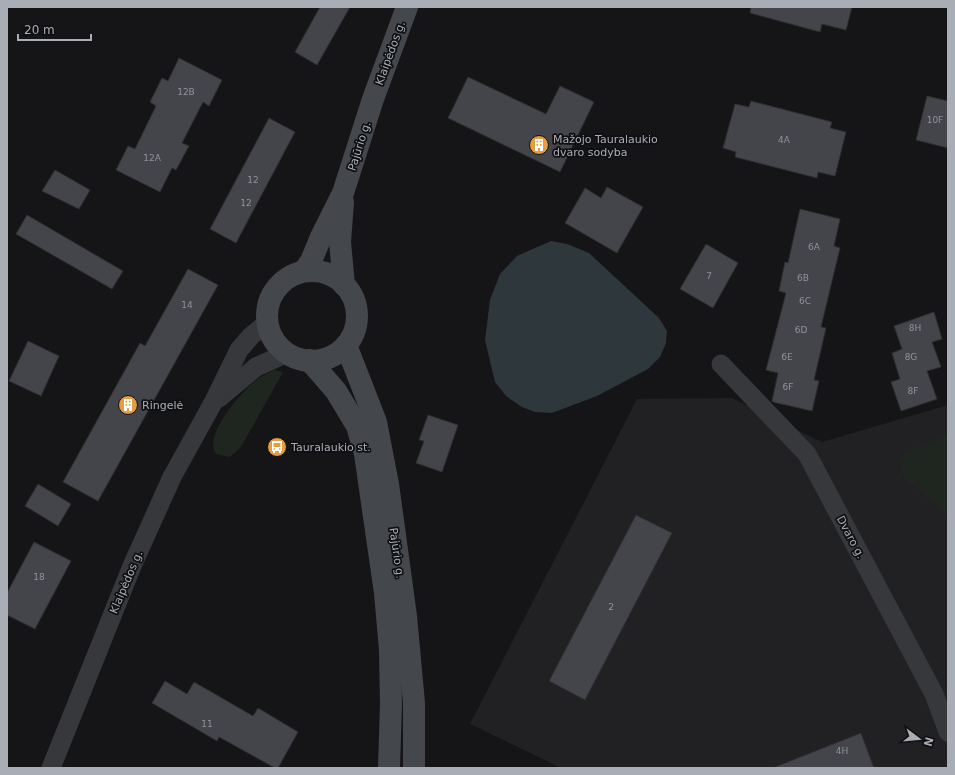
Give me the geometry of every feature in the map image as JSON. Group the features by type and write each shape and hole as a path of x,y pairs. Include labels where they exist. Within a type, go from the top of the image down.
{"main road":[{"name":"Klaipėdos g.","path":"373,99 407,7"},
{"name":"Pajūrio g.","path":"304,271 311,262 321,237 344,193 373,99"},
{"name":"Pajūrio g.","path":"344,193 340,242 344,285"},
{"name":"Pajūrio g.","path":"304,271 319,271 333,276 344,285 354,301 356,320 353,334 346,345 376,422 388,484 406,616 414,703 414,768"},
{"path":"304,271 291,276 280,284 272,295 268,309 267,323 278,345 287,353 298,358 309,360 323,359 335,354 346,345"},
{"name":"Pajūrio g.","path":"309,360 336,391 357,426 365,454 385,593 390,650 391,704 389,768"}],"street":[{"name":"Klaipėdos g.","path":"50,768 132,566 172,477 214,401 239,350 251,336 267,323"},
{"name":"Klaipėdos g.","path":"214,401 256,367 287,353"},
{"name":"Dvaro g.","path":"721,364 807,454 934,694 948,732"}],"shaded area":[{"path":"551,241 567,244 589,253 659,318 667,331 666,343 660,357 648,369 597,396 552,413 535,412 522,407 506,396 495,382 485,340 490,300 500,274 517,256"},
{"path":"274,370 283,372 241,447 230,457 216,454 213,446 215,436 225,414 255,381"},
{"path":"732,398 822,442 948,405 948,768 561,768 470,724 637,399"},
{"path":"948,435 948,515 908,481 901,473 900,461 906,451"}],"building":[{"path":"320,7 350,7 317,65 295,52"},
{"path":"751,7 852,7 846,30 822,24 820,32 750,13"},
{"path":"179,58 222,80 209,106 203,102 182,143 189,146 176,170 172,168 160,192 116,170 128,146 135,149 156,106 150,102 162,78 168,81"},
{"name":"Mažojo Tauralaukio dvaro sodyba","path":"468,77 546,114 560,86 594,102 560,172 448,118"},
{"path":"927,96 948,101 948,148 916,140"},
{"path":"751,101 832,122 830,128 846,132 835,176 818,172 817,178 735,157 736,152 723,148 735,104 749,107"},
{"path":"269,118 295,132 236,243 210,229"},
{"path":"55,170 90,190 79,209 42,191"},
{"path":"607,187 643,207 617,253 565,223 585,188 601,198"},
{"path":"800,209 840,219 834,246 840,248 821,327 826,328 814,380 819,381 812,411 773,402 778,373 766,370 786,293 779,291 785,262 788,263"},
{"path":"27,215 123,271 112,289 16,234"},
{"path":"706,244 738,263 713,308 680,289"},
{"name":"Ringelė","path":"188,269 218,285 98,501 63,482 140,343 145,346"},
{"path":"934,312 942,339 932,342 941,367 927,371 937,399 901,411 891,382 900,379 892,353 902,349 894,326"},
{"path":"28,341 59,356 41,396 9,381"},
{"path":"428,415 458,425 442,472 416,463 424,441 419,440"},
{"path":"38,484 71,504 58,526 25,506"},
{"path":"636,515 672,533 585,700 549,681"},
{"path":"34,542 71,561 35,629 7,615 7,593"},
{"path":"165,681 187,694 194,682 253,716 258,708 298,732 278,768 275,768 219,737 217,741 152,703"},
{"path":"861,733 874,768 775,768 775,767"}],"place":[{"name":"Mažojo Tauralaukio dvaro sodyba","path":"539,145"},
{"name":"Ringelė","path":"128,405"},
{"name":"Tauralaukio st.","path":"277,447"}]}
